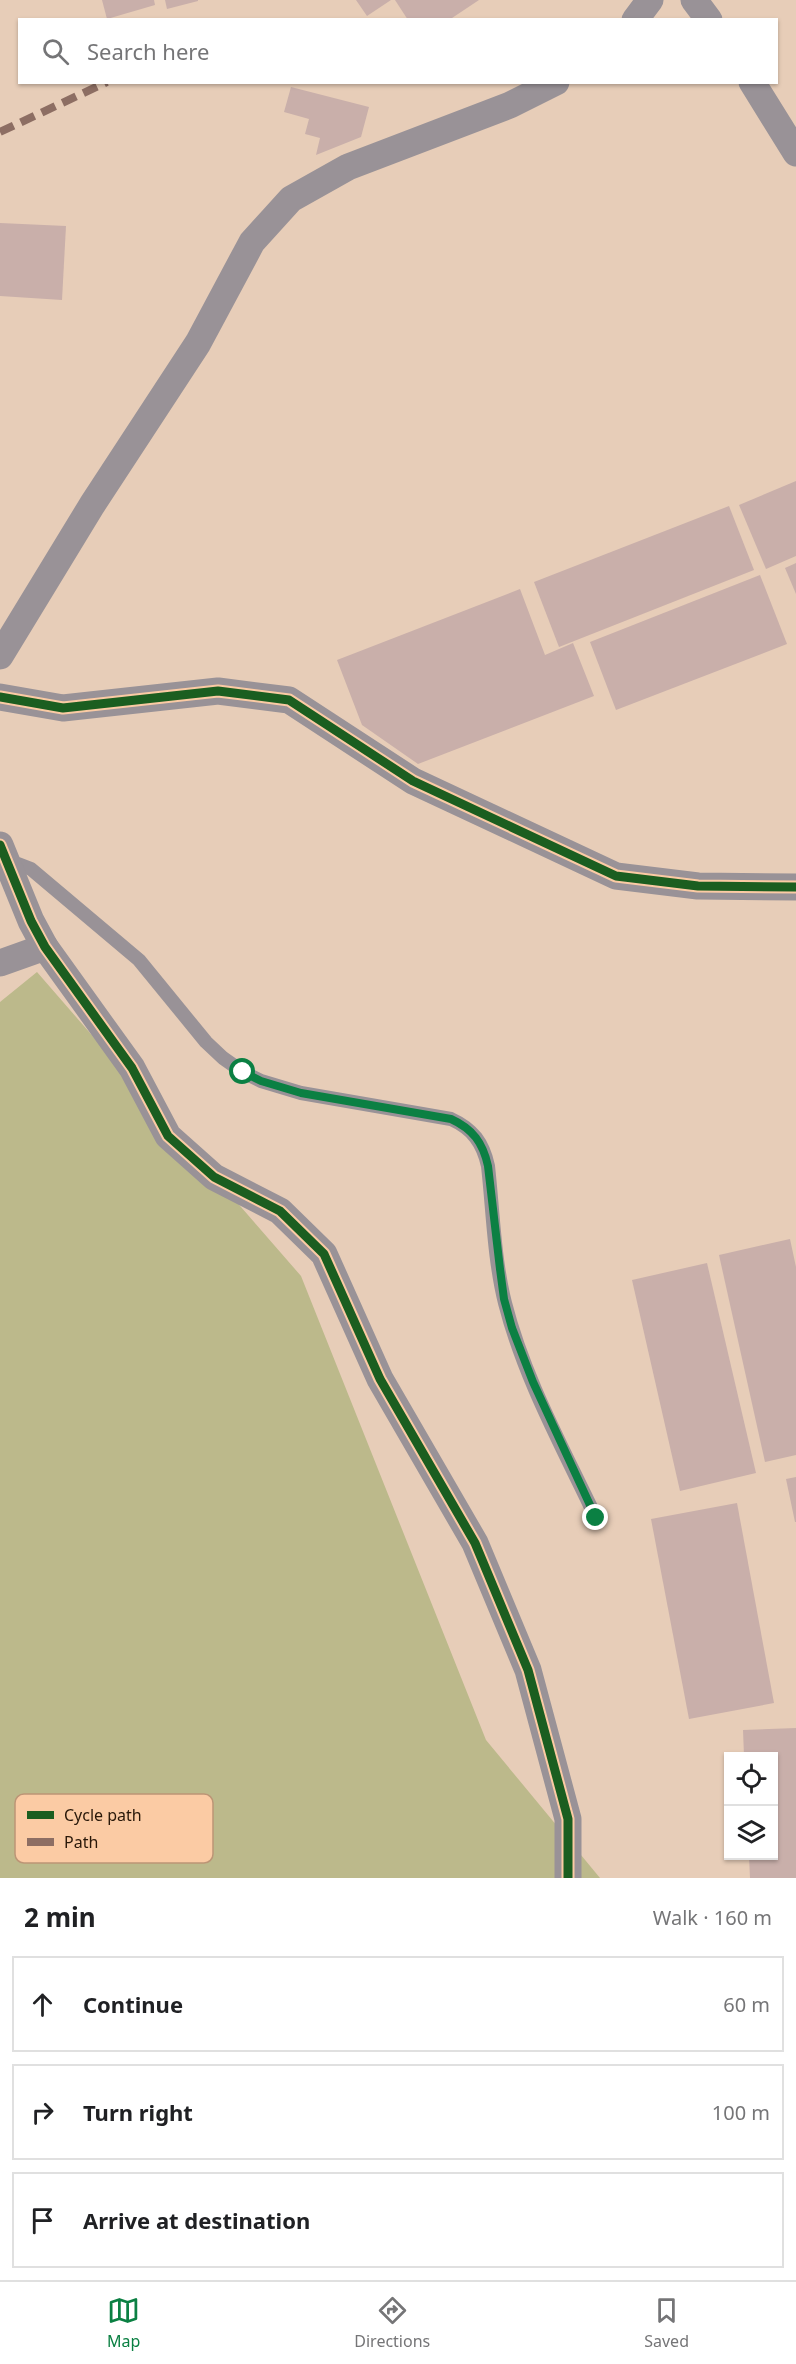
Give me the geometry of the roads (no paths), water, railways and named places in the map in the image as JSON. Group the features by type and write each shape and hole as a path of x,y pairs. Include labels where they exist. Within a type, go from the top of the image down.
{"street":[{"path":"637,18 651,0"},
{"path":"694,0 708,18"},
{"path":"0,656 92,505 198,343 252,242 291,199 348,167 510,105 552,84"},
{"path":"753,84 796,153"},
{"path":"0,697 63,708 218,691 289,699 413,782 616,876 698,886 796,887"},
{"path":"4,855 45,947 132,1068 168,1136 214,1177 280,1211 324,1254 380,1379 475,1544 528,1670 568,1818 568,1878"},
{"path":"0,963 45,947"}],"lane":[{"path":"4,855 32,869 139,960 206,1042 243,1072 261,1081 301,1093 451,1119 470,1130 478,1138 485,1152 488,1166 504,1299 512,1328 529,1373 596,1518"}]}
